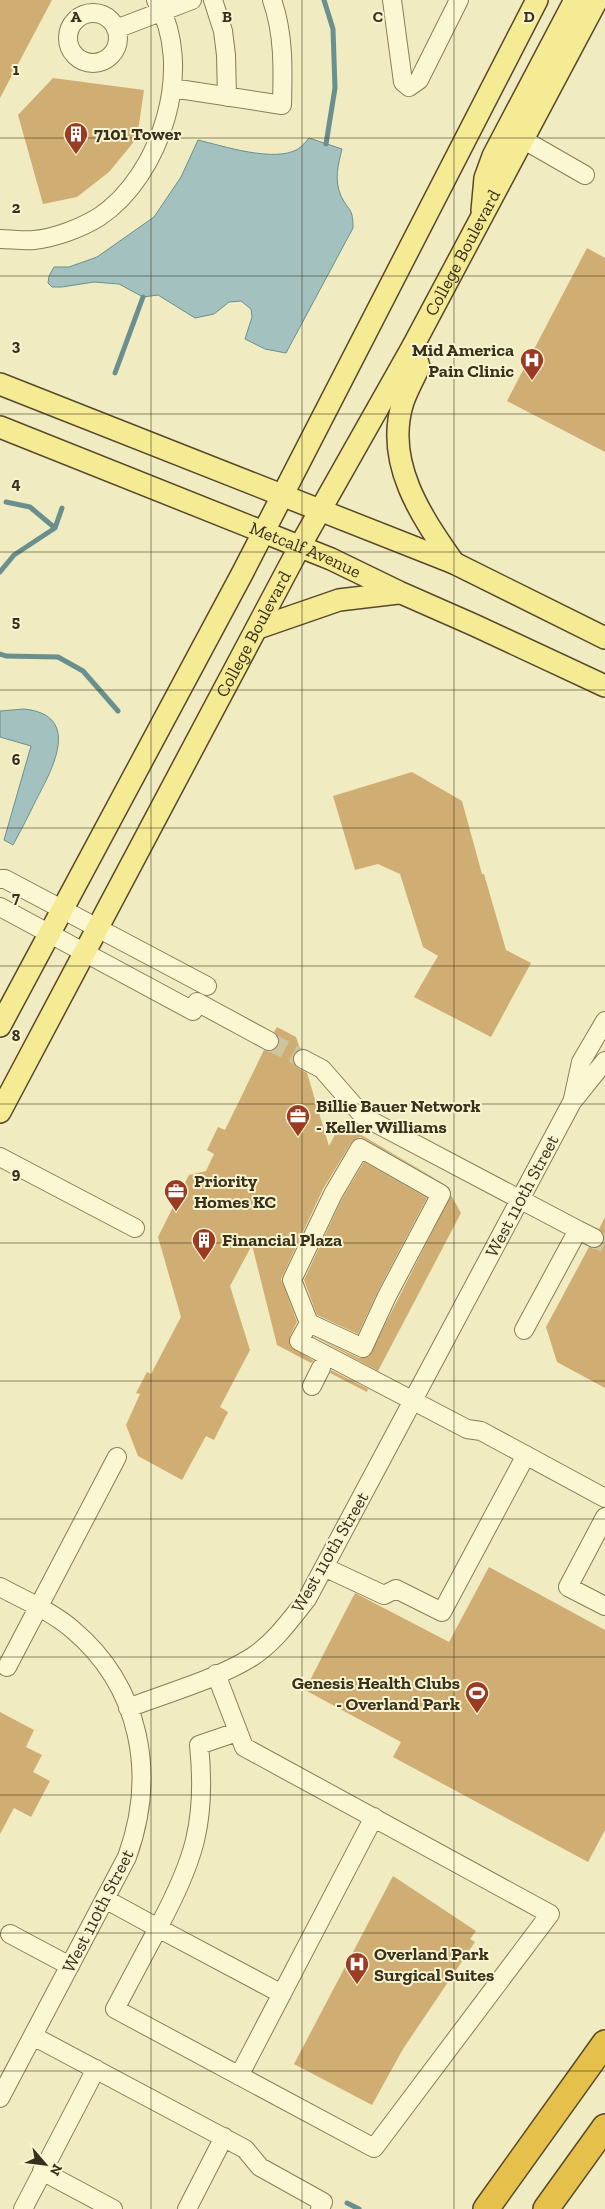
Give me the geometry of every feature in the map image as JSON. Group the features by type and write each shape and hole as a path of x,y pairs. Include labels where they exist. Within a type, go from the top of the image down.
{"highway":[{"path":"486,2209 605,2043"},
{"path":"585,2072 605,2048"},
{"path":"546,2209 605,2127"}],"main road":[{"path":"0,1026 264,531 537,0"},
{"path":"482,218 485,178 493,156 576,0"},
{"name":"College Boulevard","path":"0,1112 300,546 413,346 597,0"},
{"path":"413,346 420,367 403,401 399,421 399,445 402,466 407,485 416,503 454,563"},
{"path":"0,384 454,563 605,638"},
{"name":"Metcalf Avenue","path":"0,426 331,559 605,686"},
{"path":"258,628 339,600 399,592"}],"street":[{"path":"116,29 160,6 192,0"},
{"path":"213,0 223,31 226,55 227,97"},
{"path":"172,88 282,105 283,56 278,17 272,0"},
{"path":"392,0 403,82 409,87 419,80 459,0"},
{"path":"0,239 35,240 65,232 98,218 126,195 146,166 162,129 172,88 172,47 160,6"},
{"path":"524,140 586,174"},
{"path":"0,879 5,879 207,986"},
{"path":"0,907 85,952 269,1041"},
{"name":"West 110th Street","path":"572,1102 581,1062 605,1020"},
{"path":"302,1059 322,1069 364,1117 594,1238"},
{"name":"West 110th Street","path":"0,2098 127,1857 135,1835 142,1800 140,1749 137,1730 128,1708 216,1674 253,1656 285,1627 307,1599 572,1102 598,1073 605,1061"},
{"path":"360,1148 441,1194 363,1348 309,1323 292,1280 333,1194 360,1148"},
{"path":"0,1157 135,1228"},
{"path":"524,1330 578,1230"},
{"path":"309,1323 299,1341 467,1429 480,1431 605,1498"},
{"path":"312,1386 321,1368"},
{"path":"324,1567 384,1595 396,1589 442,1612 526,1456"},
{"path":"6,1667 117,1457"},
{"path":"605,1518 568,1587 605,1606"},
{"path":"0,1587 57,1617 73,1629 98,1654 115,1679 128,1708"},
{"path":"216,1674 244,1747 550,1914 374,2148 116,2009 186,1873 194,1848 202,1799 199,1745 237,1732"},
{"path":"239,2076 374,1817"},
{"path":"105,1899 282,1994"},
{"path":"10,1934 70,1966"},
{"path":"33,2036 246,2149 260,2167 323,2202 320,2209"},
{"path":"23,2209 96,2069"},
{"path":"187,2209 224,2137"},
{"path":"42,2172 113,2209"}],"water":[{"path":"309,138 342,149 337,178 341,196 351,213 353,228 286,353 265,349 245,339 252,317 251,309 241,301 229,302 214,314 195,318 158,295 143,297 119,284 94,282 52,287 48,283 49,276 54,267 69,267 97,257 154,217 181,177 198,140 249,152 276,154 288,153 298,149"},
{"path":"24,709 42,713 53,721 58,732 58,745 49,773 13,845 4,840 31,746 0,737 0,711"}],"building":[{"path":"0,0 52,0 0,98"},
{"name":"7101 Tower","path":"53,78 144,90 137,138 109,172 77,197 43,204 18,115"},
{"path":"587,248 605,258 605,452 507,401"},
{"path":"412,772 462,801 506,950 531,963 491,1037 414,997 438,956 423,947 400,874 378,864 355,870 333,796"},
{"name":"Financial Plaza","path":"277,1027 296,1037 300,1049 294,1054 292,1060 298,1068 307,1073 329,1146 341,1123 446,1185 365,1139 360,1137 351,1143 323,1189 281,1279 297,1322 290,1336 290,1346 314,1361 311,1363 277,1345 252,1245 230,1286 250,1350 220,1407 228,1412 214,1440 206,1436 182,1480 138,1456 126,1425 140,1394 136,1393 147,1372 151,1374 181,1317 158,1237 189,1175 206,1171 214,1154 207,1150 218,1127 225,1130 264,1050 270,1052 278,1046 280,1040 274,1032"},
{"path":"364,1162 427,1198 378,1291 358,1334 317,1315 304,1280 342,1199"},
{"path":"451,1195 461,1213 378,1371 317,1338 359,1358 369,1356"},
{"path":"605,1217 605,1237 599,1229"},
{"path":"605,1237 605,1388 557,1362 546,1327 589,1247 595,1249 603,1243"},
{"path":"331,1370 368,1389 367,1392 330,1373"},
{"name":"Genesis Health Clubs - Overland Park","path":"489,1567 605,1630 605,1830 588,1862 393,1757 401,1742 305,1690 355,1593 449,1642"},
{"path":"0,1712 34,1730 26,1747 42,1755 33,1772 50,1781 31,1817 14,1808 0,1834"},
{"path":"393,1876 476,1931 470,1939 475,1942 403,2049 372,2105 294,2064"}],"waterway":[{"path":"324,0 333,29 335,88 326,144"},
{"path":"115,373 143,297"},
{"path":"6,502 30,507 55,528"},
{"path":"0,572 14,555 55,528 62,508"},
{"path":"0,654 6,656 58,657 83,671 118,711"},
{"path":"347,2203 359,2209"}],"tunnel":[{"path":"269,1041 303,1059"},
{"path":"594,1238 605,1244"}],"place":[{"name":"7101 Tower","path":"76,155"},
{"name":"Mid America Pain Clinic","path":"532,381"},
{"name":"Billie Bauer Network - Keller Williams","path":"298,1137"},
{"name":"Priority Homes KC","path":"176,1212"},
{"name":"Financial Plaza","path":"204,1261"},
{"name":"Genesis Health Clubs - Overland Park","path":"477,1714"},
{"name":"Overland Park Surgical Suites","path":"357,1985"}]}
